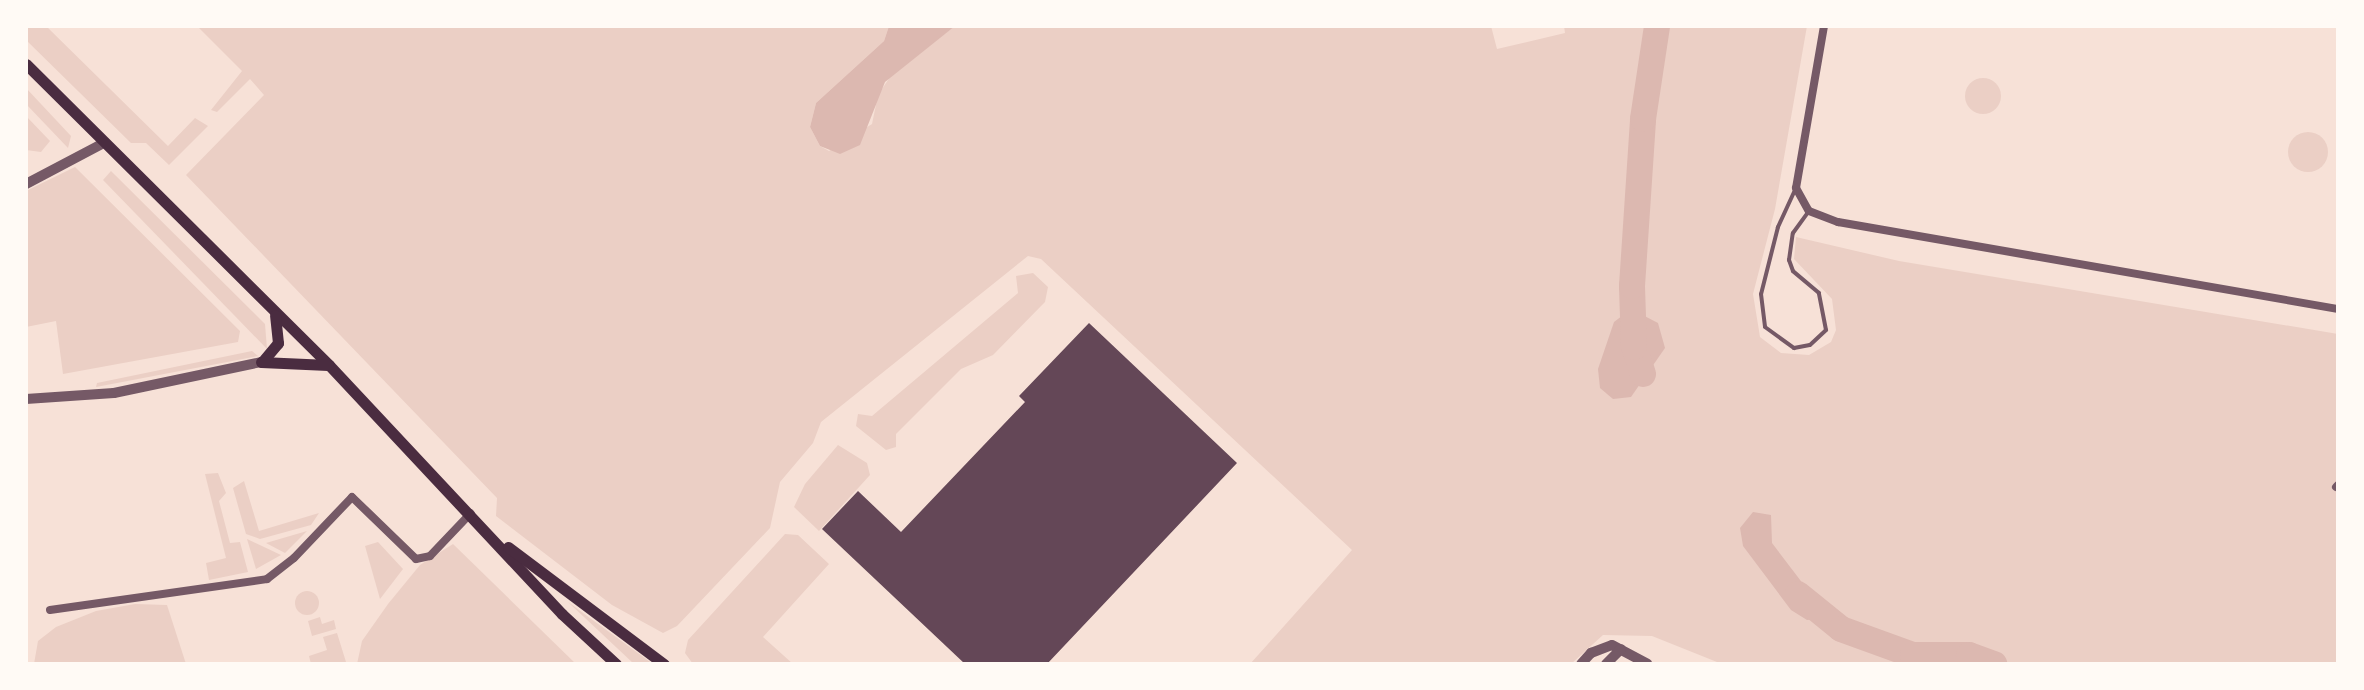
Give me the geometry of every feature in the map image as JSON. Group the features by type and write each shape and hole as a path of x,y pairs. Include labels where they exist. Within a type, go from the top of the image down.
{"main road":[{"path":"26,64 102,144 329,365 471,513 562,614 616,664"},
{"path":"261,362 278,343 275,314"},
{"path":"261,362 329,365"},
{"path":"494,538 664,664"}],"street":[{"path":"1824,26 1796,188 1809,211 1822,217 2338,309"},
{"path":"26,184 102,144"},
{"path":"26,399 114,393 261,362"},
{"path":"50,610 267,579 294,558 352,497 416,559 430,556 471,513"},
{"path":"1581,664 1603,646 1621,649 1647,664"},
{"path":"1606,664 1621,649"}],"lane":[{"path":"1796,188 1778,227 1761,294 1765,327 1783,345 1794,348 1810,345 1826,330 1819,293 1793,271 1789,260 1793,233 1809,211"}],"shaded area":[{"path":"26,26 46,26 168,146 195,118 208,126 169,165 146,143 131,143 26,40"},
{"path":"197,26 889,26 884,41 816,103 810,127 820,146 829,151 872,124 878,95 894,71 955,26 1491,26 1497,49 1565,33 1564,26 1807,26 1775,209 1753,294 1760,337 1781,353 1809,355 1831,342 1836,330 1832,299 1794,259 1796,237 1899,261 2338,334 2338,664 1722,664 1652,636 1603,635 1571,664 1250,664 1352,550 1041,259 1028,256 821,422 813,443 780,482 770,528 677,626 663,633 612,605 496,516 497,498 186,175 264,95 250,79 217,112 211,110 242,71"},
{"path":"889,26 955,26 885,82 860,145 840,154 820,146 810,127 816,103 884,41"},
{"path":"1983,78 1996,83 2001,96 1996,109 1983,114 1970,109 1965,96 1970,83"},
{"path":"26,88 71,136 68,148 26,104"},
{"path":"26,116 50,141 41,152 26,150"},
{"path":"2308,132 2322,138 2328,152 2322,166 2308,172 2294,166 2288,152 2294,138"},
{"path":"75,167 240,331 238,342 63,374 56,321 26,327 26,191"},
{"path":"111,171 265,324 267,349 103,180"},
{"path":"1033,273 1048,287 1045,302 993,355 961,369 896,434 896,447 886,450 856,426 858,414 872,416 1018,293 1016,276"},
{"path":"1631,309 1658,323 1665,348 1631,397 1613,399 1600,388 1598,369 1614,322"},
{"path":"252,351 258,356 96,387 97,383"},
{"path":"838,445 867,463 870,475 819,531 794,507 805,484"},
{"path":"218,473 226,493 219,501 230,543 240,542 248,572 209,580 206,563 226,558 205,474"},
{"path":"244,481 259,531 319,513 311,525 260,539 246,534 233,488"},
{"path":"1753,512 1771,515 1772,543 1823,610 1820,619 1807,620 1791,610 1743,546 1740,528"},
{"path":"307,531 285,553 266,543"},
{"path":"785,534 798,535 829,564 763,637 793,664 693,664 685,653 688,640"},
{"path":"247,539 281,555 256,569"},
{"path":"378,542 403,569 380,599 365,546"},
{"path":"453,544 576,664 357,664 362,641 388,604 420,565"},
{"path":"307,591 316,594 319,603 316,612 307,615 298,612 295,603 298,594"},
{"path":"568,602 653,664 634,664"},
{"path":"135,604 167,605 186,664 34,664 38,641 56,627 96,611"},
{"path":"320,617 322,624 334,620 336,629 312,636 308,621"},
{"path":"337,633 346,662 311,664 309,656 327,650 323,637"}],"building":[{"path":"1089,323 1237,463 1047,664 965,664 822,529 858,491 901,532 1025,402 1019,396"}],"waterway":[{"path":"1643,374 1634,347 1632,286 1643,119 1657,26"},
{"path":"1798,594 1841,629 1913,655 1969,655 1994,664"}]}
